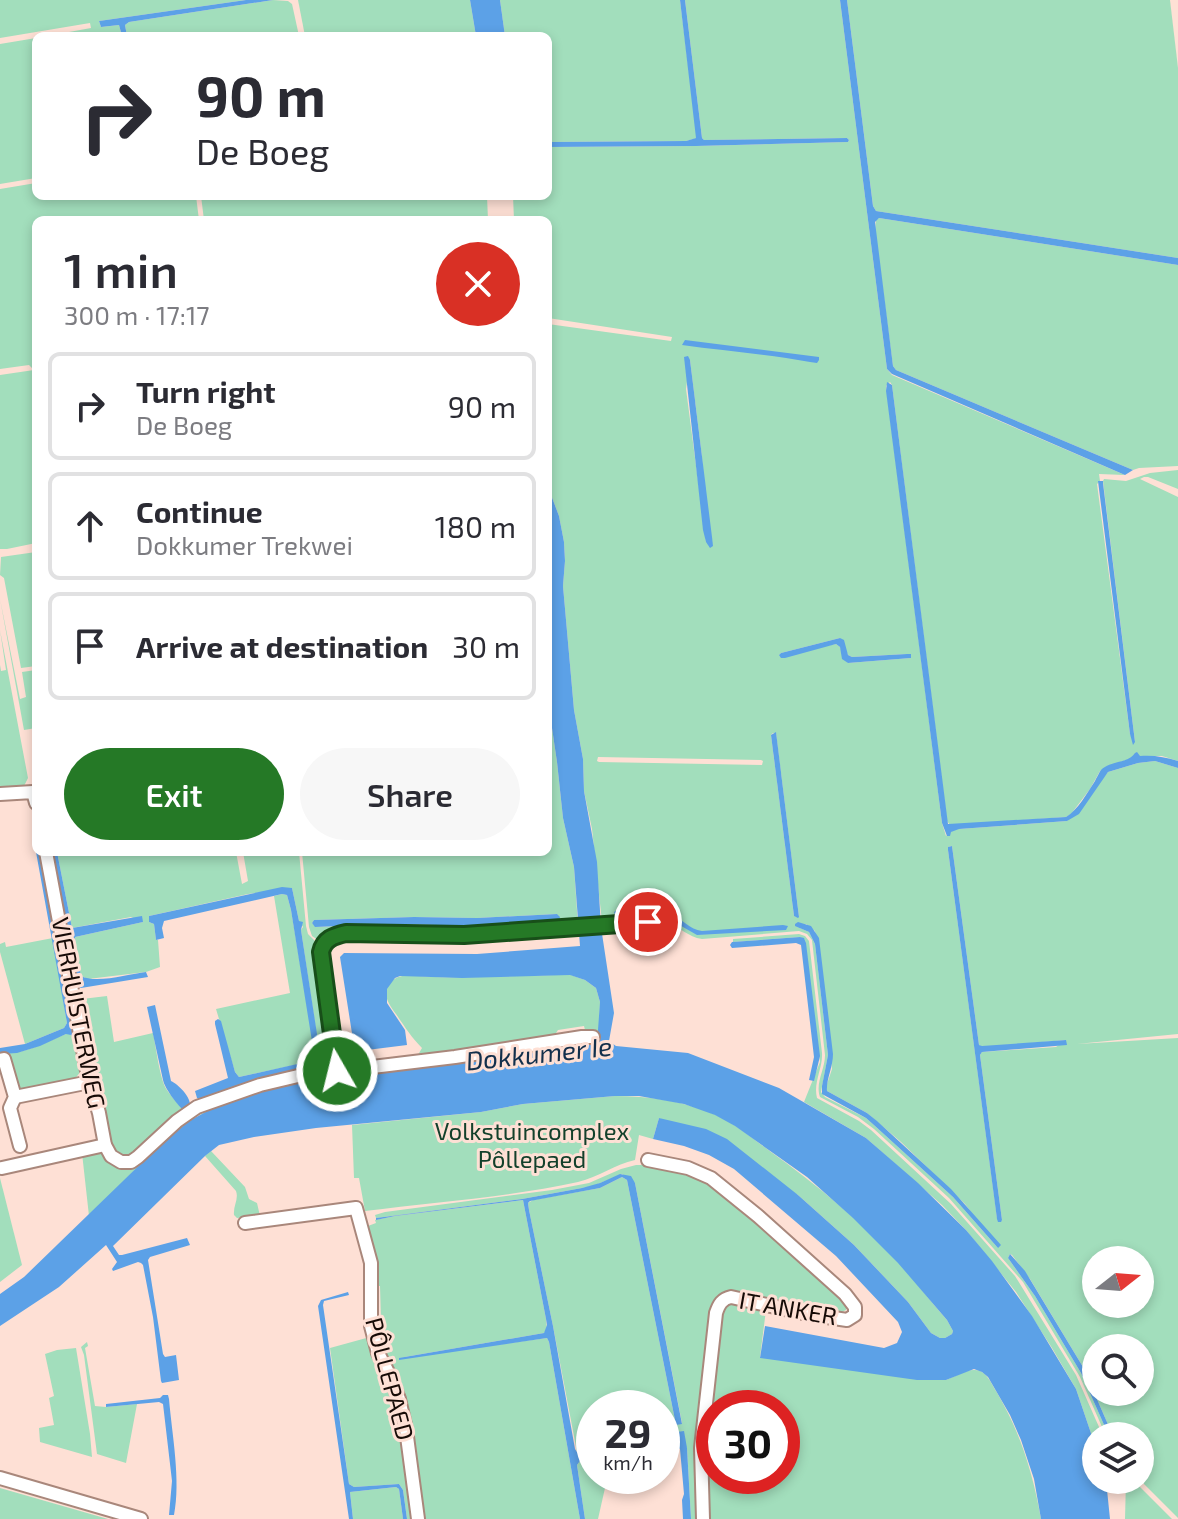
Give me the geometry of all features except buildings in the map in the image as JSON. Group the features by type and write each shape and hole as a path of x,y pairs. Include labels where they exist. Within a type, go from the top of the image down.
{"street":[{"path":"0,794 32,798"},
{"name":"VIERHUISTERWEG","path":"47,856 105,1145"},
{"path":"337,1071 321,952 322,945 331,937 346,933 464,935 648,922"},
{"path":"2,1168 105,1145 111,1156 126,1162 138,1157 177,1121 202,1104 280,1079 593,1037"},
{"path":"0,1060 4,1059 15,1097 10,1108 20,1146"},
{"path":"15,1097 90,1082"},
{"name":"IT ANKER","path":"648,1160 688,1168 711,1178 818,1268 845,1294 856,1310 855,1315 847,1320 731,1297 719,1305 701,1440 703,1519"},
{"name":"PÔLLEPAED","path":"245,1223 356,1208 371,1263 371,1326 378,1353 399,1399 418,1519"},
{"path":"0,1478 141,1519"}],"green space":[{"path":"0,0 246,0 99,21 101,27 119,25 121,32 69,32 91,28 90,23 0,38"},
{"path":"273,0 292,4 298,32 126,32 125,25"},
{"path":"298,0 470,0 475,32 304,32"},
{"path":"500,0 680,0 697,138 686,141 552,142 552,32 504,32"},
{"path":"685,0 840,0 887,369 892,375 1125,475 1099,474 1097,484 1130,734 1135,742 1103,481 1126,481 1150,473 1178,470 1178,489 1148,477 1140,479 1178,497 1178,761 1162,756 1138,756 1100,771 1090,789 1066,817 950,825 947,821 892,385 890,382 886,386 946,836 954,829 1067,821 1108,772 1155,761 1178,768 1178,1034 1077,1044 1178,1038 1178,1518 1154,1494 1154,1422 1107,1422 1100,1406 1154,1406 1154,1334 1082,1334 1082,1365 1030,1279 1010,1254 1008,1258 1035,1296 1081,1373 1082,1382 1023,1282 949,1198 874,1129 820,1097 825,1055 812,940 807,934 799,931 702,939 659,920 602,922 592,829 584,791 583,759 574,710 563,586 564,542 552,498 552,325 671,341 672,337 552,319 552,216 514,216 513,200 552,200 552,147 848,142 847,138 704,140","holes":["690,360 702,457 706,542 686,389","840,638 852,657 911,654 911,658 848,663 836,644 779,655","773,733 776,733 799,917 794,916","598,757 761,760 763,761 762,765 599,762","952,846 979,1045 1066,1040 1056,1047 982,1052 980,1055 1000,1222 997,1218 948,847","806,924 815,931 832,1069 827,1091 867,1113 901,1142 965,1204 998,1248 953,1197 866,1118 821,1092 828,1055 815,944 809,932 800,928"]},
{"path":"847,0 1170,0 1178,68 1178,258 876,211"},
{"path":"32,39 32,179 0,184 0,44"},
{"path":"32,184 32,200 196,200 198,216 32,216 32,368 29,365 0,369 0,189"},
{"path":"202,200 487,200 488,216 204,216"},
{"path":"879,218 1178,265 1178,466 1133,470 896,370 875,230"},
{"path":"32,370 32,544 7,549 0,549 0,375"},
{"path":"32,553 32,667 21,668 4,578 0,575 1,557"},
{"path":"0,599 20,699 26,697 22,672 32,671 32,729 24,730"},
{"path":"0,630 28,778 23,788 0,790 0,665 1,671 6,670"},
{"path":"552,728 563,818 574,867 578,925 501,930 394,929 321,942 312,936 302,856 552,856","holes":["557,914 559,920 480,926 392,924 316,927 312,923 314,920"]},
{"path":"58,856 237,856 242,884 248,881 244,856 299,856 306,926 308,934 318,944 331,1058 329,1063 321,1064 303,927 292,888 248,894 149,916 158,940 160,967 146,972 88,979 81,976 76,954 75,937 143,922 131,917 72,928"},
{"path":"287,895 291,910 316,1059 239,1077 216,1009 290,993 274,896"},
{"path":"799,934 809,941 822,1053 817,1098 871,1130 951,1204 1015,1276 1076,1375 1082,1389 1082,1406 1090,1406 1097,1422 1087,1422 1076,1389 1052,1348 1016,1292 966,1230 866,1138 804,1102 820,1062 805,940 800,937 733,942 733,939"},
{"path":"53,938 67,1023 64,1028 25,1044 0,944 5,942 6,947"},
{"path":"571,975 596,988 600,1002 599,1034 586,1034 584,1026 558,1030 552,1039 415,1060 422,1048 391,1006 386,994 392,981 406,976"},
{"path":"107,996 114,1042 153,1033 165,1086 183,1110 132,1156 120,1157 109,1148 100,1107 106,1107 90,1034 87,1035 86,1026 89,1023 86,1004 82,999"},
{"path":"66,1034 76,1041 82,1070 73,1081 22,1091 18,1088 6,1053 29,1049"},
{"path":"598,1039 597,1044 290,1084 196,1116 156,1149 89,1216 82,1153 98,1150 113,1164 125,1167 188,1116 267,1085"},
{"name":"Volkstuincomplex Pôllepaed","path":"615,1096 653,1098 692,1106 716,1115 744,1132 822,1191 870,1233 947,1320 952,1334 940,1338 931,1333 908,1302 854,1245 798,1195 659,1118 653,1139 639,1135 635,1160 586,1180 499,1195 365,1211 359,1178 354,1178 352,1125"},
{"path":"211,1151 245,1187 249,1199 257,1203 260,1216 237,1218 234,1215 236,1191 205,1156"},
{"path":"636,1165 662,1165 708,1180 847,1303 846,1310 838,1314 724,1294 713,1390 696,1390 696,1494 702,1494 699,1519 691,1519 687,1448 680,1439 680,1390 676,1390 635,1183 622,1174 593,1186 522,1199 376,1218 375,1215 552,1190 589,1183"},
{"path":"622,1177 627,1180 669,1390 576,1390 576,1447 528,1203 600,1188"},
{"path":"0,1178 22,1265 0,1282"},
{"path":"523,1200 546,1319 547,1329 544,1333 399,1358 547,1338 580,1519 422,1519 408,1428 382,1354 388,1351 381,1321 380,1286 374,1286 366,1229 376,1223 375,1220 395,1216"},
{"path":"732,1301 766,1310 760,1357 946,1380 968,1371 982,1372 990,1381 1019,1437 1041,1519 706,1519 706,1494 800,1494 800,1390 711,1390 722,1307"},
{"path":"370,1337 393,1388 416,1519 407,1519 403,1490 399,1484 354,1487 349,1484 330,1348"},
{"path":"87,1342 85,1348 95,1406 137,1404 126,1463 97,1454 81,1347"},
{"path":"76,1348 92,1457 40,1442 39,1428 54,1425 49,1398 54,1396 45,1354"},
{"path":"1093,1406 1096,1406 1103,1422 1100,1422"},
{"path":"0,1488 108,1519 0,1519"},
{"path":"399,1489 403,1519 353,1519 350,1492"},
{"path":"581,1494 604,1494 598,1519 585,1519"},
{"path":"1126,1494 1147,1494 1172,1519 1125,1519"}],"water":[{"path":"246,0 273,0 129,22 125,25 126,32 121,32 119,25 101,27 99,21"},
{"path":"470,0 500,0 504,32 475,32"},
{"path":"680,0 685,0 704,140 849,140 696,146 552,147 552,142 686,141 696,138"},
{"path":"840,0 847,0 876,211 1178,258 1178,265 879,218 875,222 893,366 896,370 1133,470 1125,475 892,374 887,369"},
{"path":"685,340 819,357 819,360 817,363 682,345"},
{"path":"688,356 712,537 713,546 710,548 703,530 684,357"},
{"path":"887,382 892,385 948,824 1066,817 1082,801 1101,770 1137,752 1140,756 1178,761 1178,768 1155,761 1108,772 1079,814 1067,821 959,829 947,836 942,823"},
{"path":"1098,481 1103,481 1133,745 1130,734"},
{"name":"Dokkumer Ie","path":"552,498 564,542 563,586 574,710 597,862 601,927 614,1013 609,1041 616,1046 688,1053 779,1088 866,1138 918,1183 966,1230 992,1261 1032,1316 1076,1389 1087,1422 1082,1422 1082,1494 1107,1494 1110,1519 1041,1519 1034,1479 1021,1440 1010,1415 982,1372 974,1369 946,1380 917,1380 760,1358 765,1326 884,1348 897,1343 902,1332 898,1322 836,1256 734,1169 709,1155 653,1139 659,1118 706,1129 727,1139 798,1195 854,1245 908,1302 931,1333 945,1338 953,1331 898,1263 807,1177 715,1115 684,1104 639,1096 523,1104 481,1112 316,1128 219,1145 113,1246 122,1255 187,1238 190,1245 148,1260 163,1354 165,1357 176,1355 179,1380 161,1381 143,1265 138,1262 113,1271 117,1262 106,1245 59,1287 0,1326 0,1294 24,1277 156,1149 189,1121 213,1108 290,1084 597,1044 600,1002 596,988 585,980 570,975 400,976 387,989 387,1003 405,1030 407,1045 359,1051 354,1046 340,957 344,953 477,954 580,946 574,867 563,818 552,728"},
{"path":"840,638 852,657 911,654 911,658 848,663 842,659 840,647 836,644 785,658 779,655"},
{"path":"776,732 798,918 794,916 771,735"},
{"path":"952,846 979,1045 1066,1040 1067,1045 982,1052 980,1055 1001,1222 997,1219 948,850"},
{"path":"37,856 43,856 75,1041 66,1034 17,1053 0,1054 0,1048 25,1044 64,1028 67,1023"},
{"path":"51,856 58,856 72,928 142,916 143,922 75,937 76,954 81,976 87,978 104,979 146,972 148,977 77,987"},
{"path":"282,887 292,888 299,921 303,922 301,930 320,1068 257,1080 200,1100 195,1091 228,1078 215,1024 218,1019 239,1077 315,1060 287,895 164,921 164,938 156,940 154,924 149,922 149,916"},
{"path":"615,911 667,914 702,931 788,926 786,930 697,935 669,919 616,915"},
{"path":"557,914 559,920 480,926 392,924 315,927 312,923 314,920"},
{"path":"798,922 811,926 819,938 833,1054 827,1091 877,1121 951,1189 1001,1245 998,1248 953,1197 866,1118 822,1094 828,1055 815,944 809,932 795,926"},
{"path":"800,937 806,943 820,1056 814,1081 809,1080 814,1057 801,945 732,948 730,945 732,942"},
{"path":"155,1005 171,1081 189,1099 190,1106 183,1110 163,1080 147,1007"},
{"path":"620,1174 631,1176 635,1183 675,1390 669,1390 627,1180 622,1177 600,1188 530,1201 529,1210 576,1450 576,1494 581,1494 585,1519 580,1519 547,1338 399,1360 544,1333 547,1325 523,1200 376,1218 522,1199 600,1183"},
{"path":"1010,1254 1025,1271 1082,1365 1082,1375 1035,1296 1008,1258"},
{"path":"348,1292 349,1295 324,1301 323,1305 349,1484 354,1487 399,1484 403,1490 407,1519 403,1519 399,1489 396,1487 350,1492 353,1519 349,1519 318,1306 321,1300"},
{"path":"168,1395 169,1399 175,1457 177,1487 174,1515 169,1515 172,1481 163,1404 106,1407 106,1404 160,1398"},
{"path":"1096,1406 1100,1406 1107,1422 1103,1422"},
{"path":"684,1431 687,1448 691,1519 683,1519 680,1432"}],"route":[{"path":"337,1071 321,960 322,945 331,937 346,933 490,934 648,922"}]}
